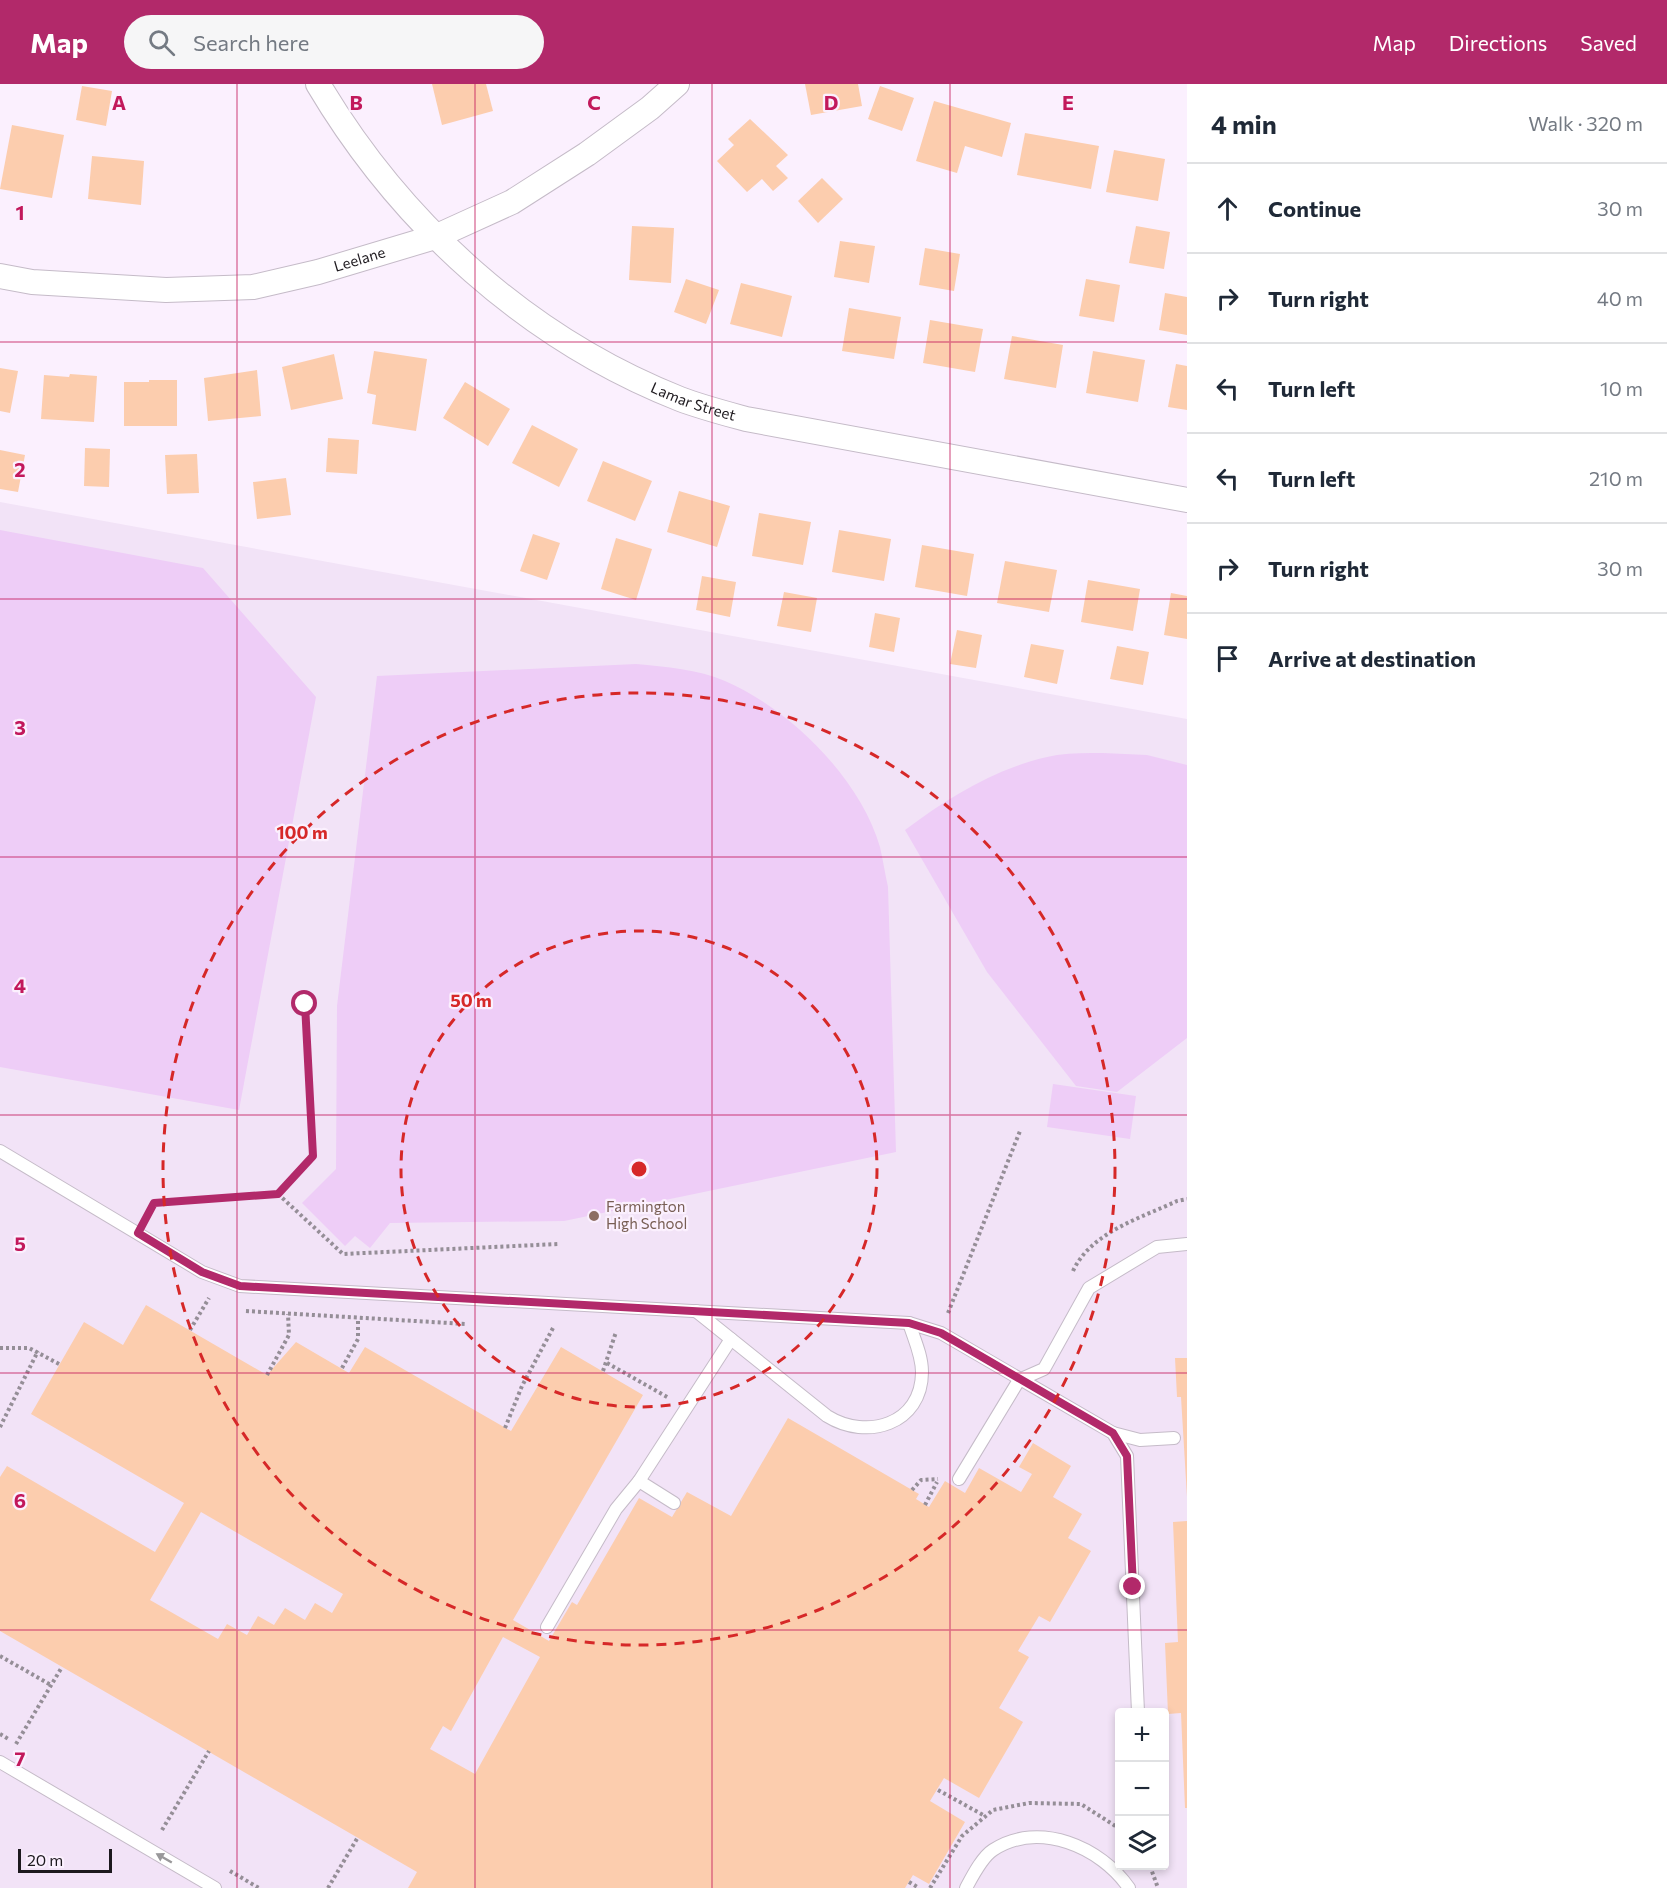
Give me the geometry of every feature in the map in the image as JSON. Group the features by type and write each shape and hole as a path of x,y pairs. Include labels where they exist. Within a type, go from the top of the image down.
{"street":[{"name":"Lamar Street","path":"318,84 372,165 435,237 525,314 578,348 681,399 746,419 1187,501"},
{"name":"Leelane","path":"0,276 32,282 166,290 253,286 318,272 435,237 512,202 596,147 650,108 677,84"}],"lane":[{"path":"0,1151 202,1272 240,1286 909,1323 941,1333 1113,1433 1140,1440 1174,1438"},
{"path":"959,1479 1019,1380 1044,1369 1089,1288 1157,1247 1187,1244"},
{"path":"696,1311 828,1416 853,1428 867,1429 893,1421 905,1412 920,1387 921,1358 909,1323"},
{"path":"547,1628 616,1509 639,1481 731,1339"},
{"path":"1113,1433 1127,1456 1137,1708"},
{"path":"639,1481 674,1503"},
{"path":"0,1762 214,1888"},
{"path":"966,1888 992,1851 1012,1842 1034,1839 1056,1840 1078,1845 1097,1856 1121,1877 1129,1888"},
{"path":"1121,1877 1127,1870"}],"path":[{"path":"138,1233 154,1203 278,1194 313,1156 305,1004"},
{"path":"941,1333 1020,1131"},
{"path":"278,1194 343,1254 558,1244"},
{"path":"190,1330 209,1298"},
{"path":"267,1375 289,1335 288,1314"},
{"path":"342,1368 358,1339 358,1318"},
{"path":"505,1428 522,1386 553,1328"},
{"path":"603,1371 616,1332"},
{"path":"0,1348 29,1348 59,1364"},
{"path":"0,1427 38,1351"},
{"path":"607,1363 686,1408"},
{"path":"912,1490 921,1480 939,1479"},
{"path":"0,1656 51,1685"},
{"path":"16,1744 62,1667"},
{"path":"162,1830 209,1751"},
{"path":"938,1790 985,1816"},
{"path":"328,1888 357,1838"},
{"path":"1151,1870 1158,1888"},
{"path":"909,1882 919,1888"}],"shaded area":[{"name":"Farmington High School","path":"0,502 1187,719 1187,1888 0,1888"},
{"path":"0,530 203,568 316,697 239,1110 0,1067"},
{"path":"636,664 682,669 715,677 750,693 774,709 819,749 839,772 870,821 880,847 888,887 896,1152 564,1221 390,1223 370,1248 355,1236 345,1246 302,1203 336,1169 337,1006 377,676"},
{"path":"1103,753 1147,755 1187,765 1187,1038 1117,1092 1076,1086 987,972 905,830 958,794 1016,766 1057,755"},
{"path":"1053,1084 1136,1096 1130,1139 1047,1127"}],"building":[{"path":"432,84 486,84 493,111 442,125"},
{"path":"805,84 858,84 862,106 811,115"},
{"path":"82,86 112,91 106,126 76,120"},
{"path":"880,86 914,98 902,131 868,119"},
{"path":"934,101 1011,123 1002,157 965,146 957,173 916,161"},
{"path":"750,119 788,155 776,166 788,178 773,191 762,179 747,192 717,161 734,145 728,139"},
{"path":"12,125 64,135 52,198 0,189"},
{"path":"1025,133 1099,146 1091,189 1017,175"},
{"path":"1114,150 1165,159 1158,201 1106,192"},
{"path":"92,156 144,161 141,205 88,199"},
{"path":"822,178 843,199 818,223 798,201"},
{"path":"632,226 674,228 671,283 629,280"},
{"path":"1136,226 1170,232 1164,269 1129,263"},
{"path":"840,241 875,246 869,283 834,277"},
{"path":"925,248 960,254 954,291 919,285"},
{"path":"686,279 719,290 706,324 674,312"},
{"path":"1086,279 1120,285 1114,322 1079,316"},
{"path":"741,283 792,296 782,337 730,324"},
{"path":"1165,293 1187,297 1187,335 1159,330"},
{"path":"849,308 901,317 894,359 842,351"},
{"path":"930,320 983,329 975,372 923,363"},
{"path":"1012,336 1063,345 1056,388 1004,379"},
{"path":"374,351 427,359 416,431 372,424 376,395 367,393"},
{"path":"1093,351 1145,360 1138,402 1086,393"},
{"path":"334,354 343,399 291,410 282,367"},
{"path":"1176,364 1187,366 1187,410 1168,407"},
{"path":"0,368 18,371 10,413 0,411"},
{"path":"257,370 261,416 208,421 204,378"},
{"path":"70,374 97,376 94,422 41,419 44,375 69,377"},
{"path":"149,380 177,380 177,426 124,426 124,382 149,382"},
{"path":"465,382 510,409 488,446 443,418"},
{"path":"532,425 578,449 559,487 512,463"},
{"path":"328,438 359,440 357,474 326,472"},
{"path":"85,448 110,449 109,487 84,486"},
{"path":"0,450 25,455 18,492 0,489"},
{"path":"197,454 199,493 167,494 165,455"},
{"path":"603,461 652,481 635,521 587,501"},
{"path":"286,478 291,515 257,519 253,482"},
{"path":"679,491 730,506 717,547 667,532"},
{"path":"759,513 811,522 803,565 752,556"},
{"path":"839,530 891,539 884,581 832,572"},
{"path":"533,534 560,543 547,580 520,571"},
{"path":"616,538 652,549 636,600 601,589"},
{"path":"922,545 974,554 967,596 915,587"},
{"path":"1005,561 1057,570 1049,612 997,603"},
{"path":"702,576 736,582 730,617 696,610"},
{"path":"1088,580 1140,589 1133,631 1081,622"},
{"path":"784,592 817,598 811,632 777,626"},
{"path":"1171,593 1187,596 1187,639 1164,635"},
{"path":"875,613 900,618 894,652 869,647"},
{"path":"957,630 982,635 976,668 950,664"},
{"path":"1031,644 1064,650 1057,684 1024,677"},
{"path":"1117,646 1149,652 1143,685 1110,679"},
{"path":"146,1305 267,1375 296,1342 349,1373 365,1347 511,1431 561,1347 643,1395 513,1620 549,1641 572,1602 577,1605 639,1498 672,1517 687,1492 731,1516 788,1418 919,1494 916,1499 929,1507 945,1481 965,1493 979,1468 1021,1492 1032,1474 1019,1467 1033,1443 1071,1466 1053,1497 1082,1514 1068,1538 1091,1551 1050,1622 1039,1616 1018,1651 1029,1657 999,1708 1023,1722 979,1798 944,1778 930,1801 965,1822 929,1884 913,1875 905,1888 408,1888 417,1872 0,1631 0,1477 7,1466 155,1552 184,1503 31,1414 84,1322 123,1345","holes":["201,1512 343,1594 332,1613 315,1603 305,1620 285,1608 274,1625 258,1616 247,1635 227,1624 218,1639 150,1600","503,1637 540,1657 475,1774 430,1749 443,1726 451,1731"]},
{"path":"1175,1358 1187,1358 1187,1497 1181,1397 1177,1397"},
{"path":"1187,1521 1187,1808 1185,1808 1181,1713 1169,1714 1168,1708 1165,1643 1178,1642 1173,1522"}],"place":[{"name":"Farmington High School","path":"594,1216"}],"route":[{"path":"305,1004 313,1156 278,1194 154,1203 138,1233 202,1272 240,1286 909,1323 941,1333 1113,1433 1127,1456 1133,1587"}]}
